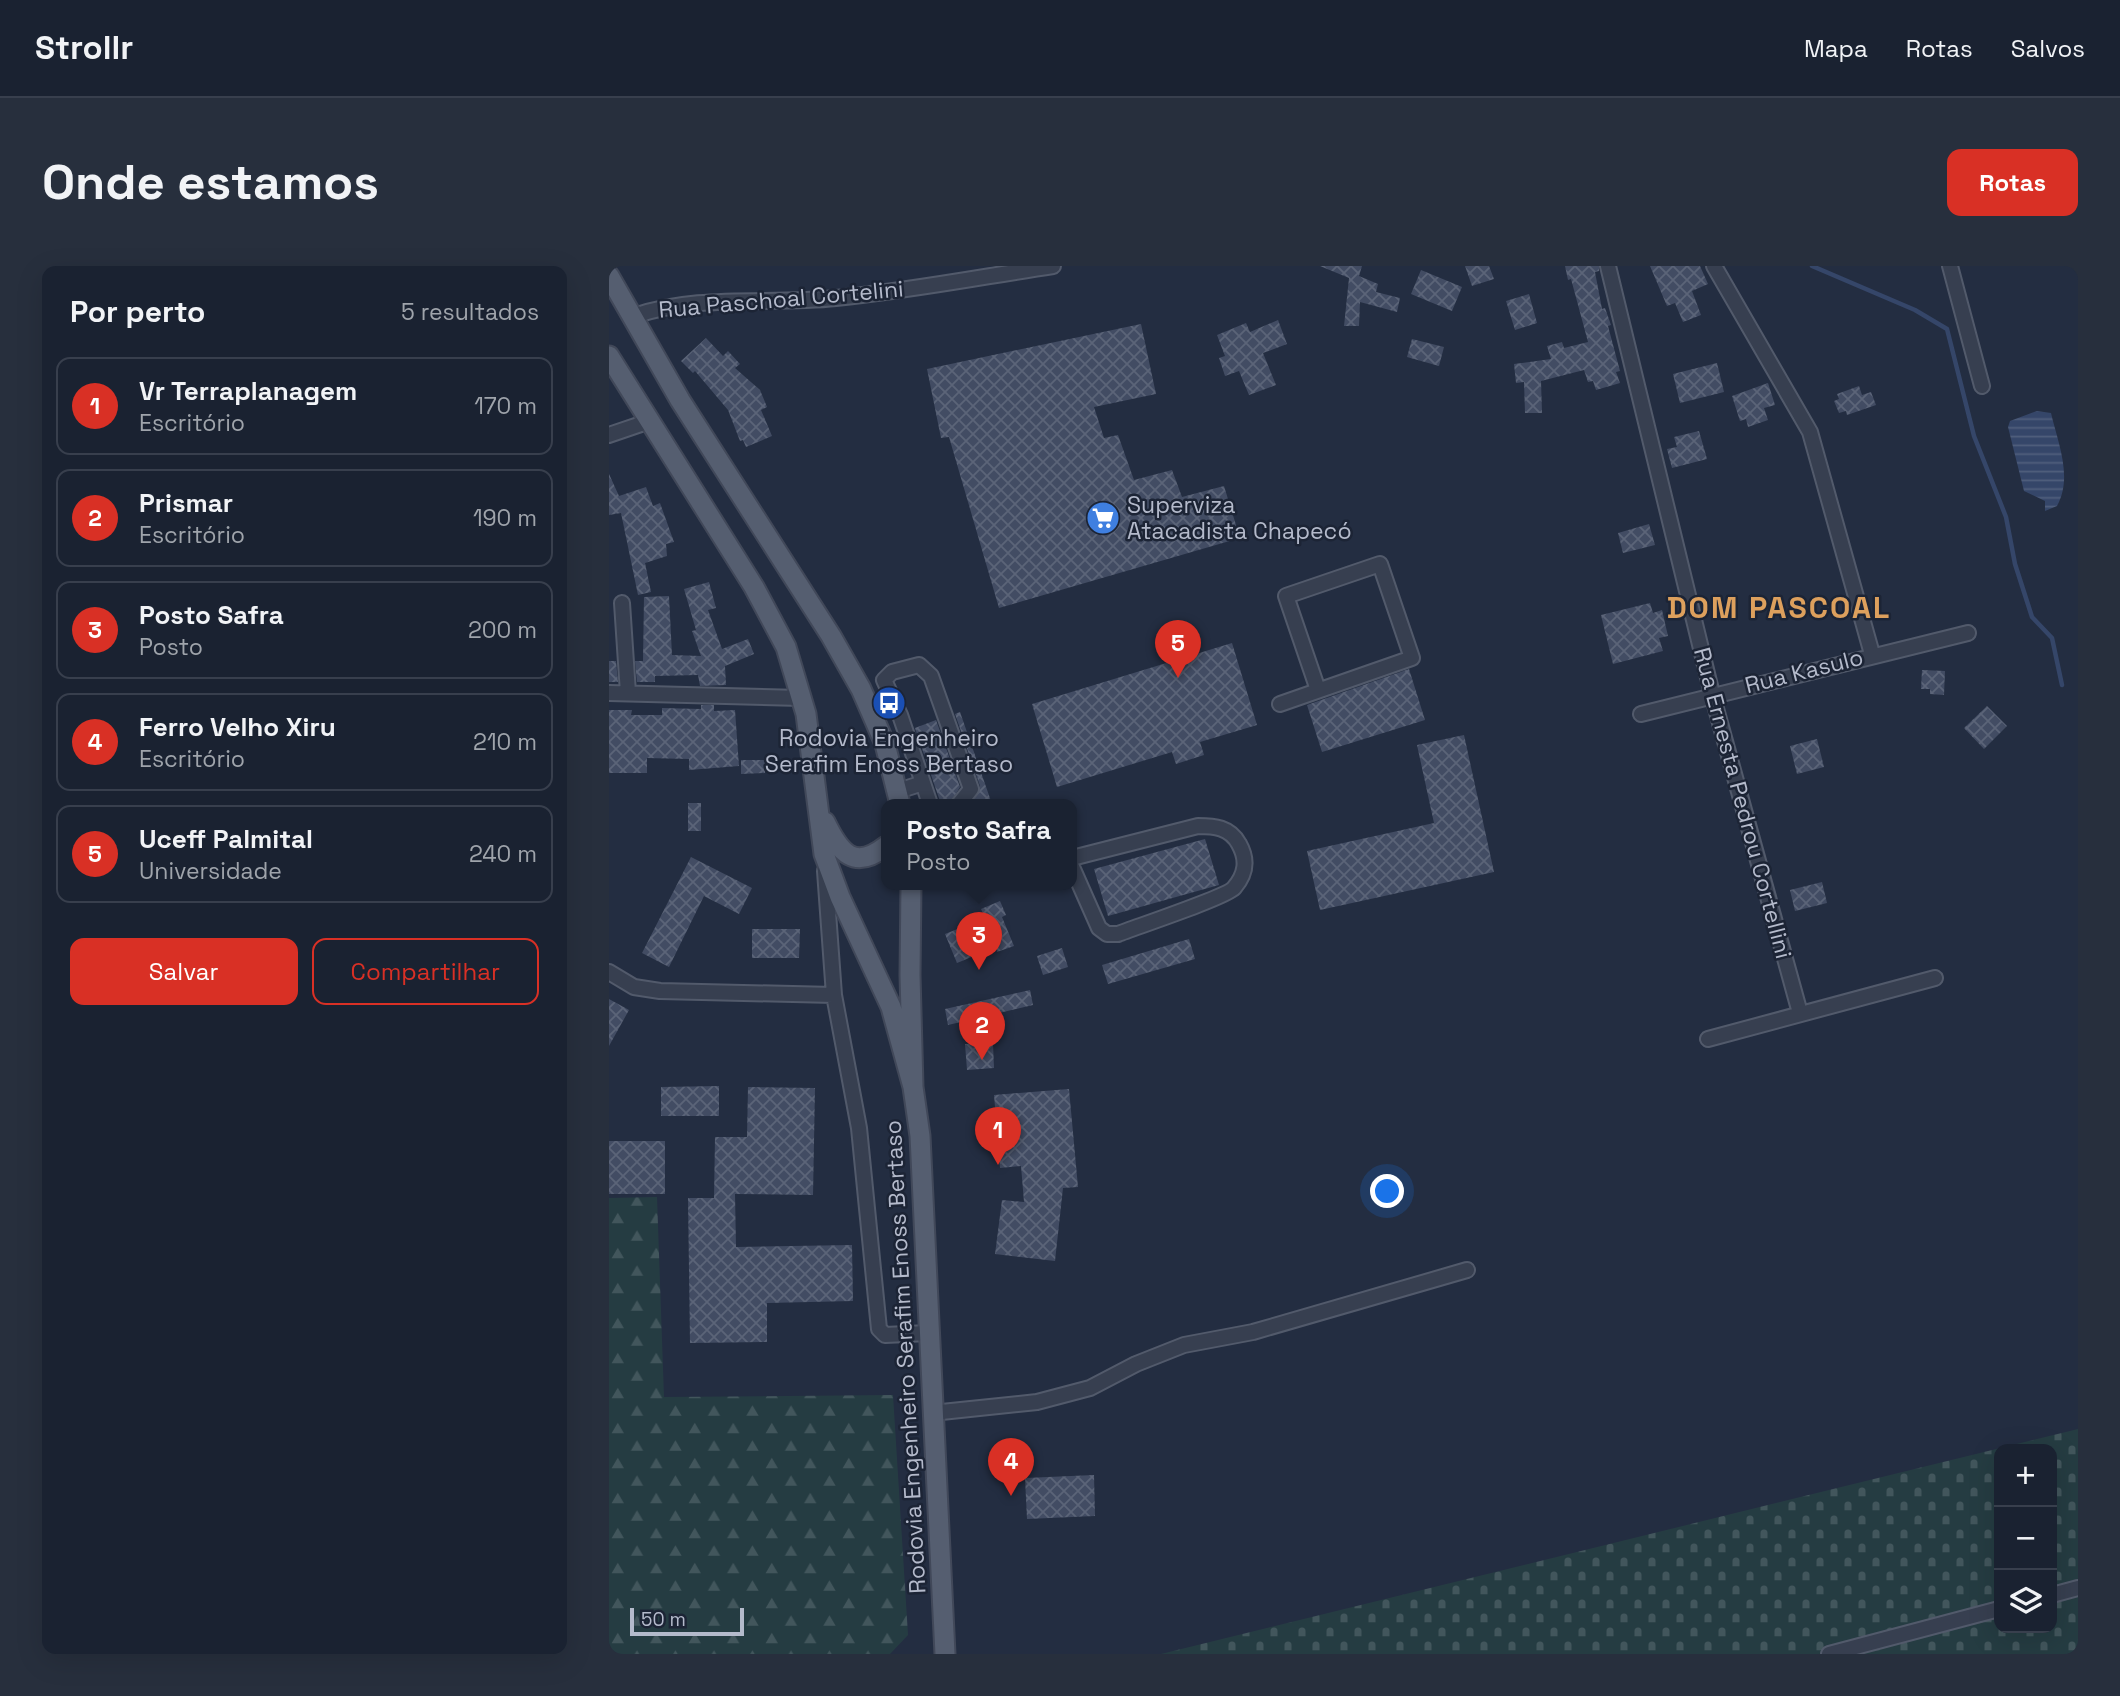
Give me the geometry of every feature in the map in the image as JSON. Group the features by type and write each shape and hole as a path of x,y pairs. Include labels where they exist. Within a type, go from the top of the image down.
{"main road":[{"path":"609,276 680,400 850,668 872,714 899,798"},
{"name":"Rodovia Engenheiro Serafim Enoss Bertaso","path":"609,356 754,587 786,647 801,698 820,811 824,854 840,897 891,1007 913,1087"},
{"path":"820,811 833,838 848,856 861,859 881,849"},
{"name":"Rodovia Engenheiro Serafim Enoss Bertaso","path":"911,890 913,1087 920,1136 945,1654"},
{"name":"Rodovia Engenheiro Serafim Enoss Bertaso","path":"937,1654 944,1624"}],"street":[{"name":"Rua Paschoal Cortelini","path":"634,316 660,307 835,298 1053,266"},
{"name":"Rua Ernesta Pedrou Cortellini","path":"1608,266 1712,694 1800,1013"},
{"path":"1714,266 1811,432 1872,654"},
{"path":"1950,266 1982,386"},
{"path":"609,435 650,421"},
{"path":"1280,704 1412,658 1380,565 1286,596 1318,690"},
{"path":"622,603 628,693"},
{"name":"Rua Kasulo","path":"1641,714 1872,654 1968,633"},
{"path":"928,799 900,715 884,680 892,672 919,665 931,676 971,789 963,799"},
{"path":"609,693 801,698"},
{"path":"899,798 923,783"},
{"path":"1077,857 1198,826 1218,825 1236,838 1245,855 1244,872 1232,891 1118,934 1107,934 1099,928 1077,878"},
{"path":"824,854 834,995 859,1128 879,1329 885,1335 928,1333"},
{"path":"609,972 634,987 660,991 834,995"},
{"path":"1708,1039 1935,978"},
{"path":"932,1413 1037,1402 1090,1388 1136,1364 1184,1345 1253,1332 1467,1270"},
{"path":"2057,1594 2078,1588"},
{"path":"1829,1654 1994,1610"}],"green space":[{"path":"657,1197 664,1397 893,1395 908,1635 890,1654 609,1654 609,1198"},
{"path":"2078,1429 2078,1654 1161,1654 1994,1450 1994,1633 2057,1633 2057,1444 2017,1444"}],"water":[{"path":"2037,411 2051,413 2064,472 2062,495 2057,506 2045,511 2045,501 2024,491 2008,427 2010,421"}],"building":[{"path":"1320,266 1362,266 1359,276 1378,284 1376,292 1400,298 1397,312 1360,302 1359,326 1344,326 1349,278"},
{"path":"1465,266 1489,266 1494,279 1472,286"},
{"path":"1565,266 1599,266 1599,271 1595,272 1602,309 1605,308 1611,325 1608,326 1620,371 1616,372 1620,383 1596,390 1593,381 1588,382 1584,370 1541,381 1542,413 1525,413 1524,382 1516,383 1514,364 1551,359 1547,346 1562,342 1564,348 1588,342"},
{"path":"1650,266 1700,266 1708,284 1692,291 1701,315 1683,322 1675,303 1667,306"},
{"path":"1421,270 1462,287 1452,311 1411,294"},
{"path":"1529,294 1537,323 1515,330 1506,301"},
{"path":"1278,320 1287,344 1263,353 1276,385 1249,395 1239,371 1225,376 1219,358 1225,356 1217,335 1246,323 1250,332"},
{"name":"Superviza Atacadista Chapecó","path":"1141,324 1156,394 1094,407 1104,438 1118,435 1134,480 1172,470 1182,497 1224,486 1240,538 999,608 949,437 941,438 927,369"},
{"path":"706,338 723,356 728,351 740,364 735,368 760,390 767,407 761,410 772,436 746,447 743,440 740,441 728,410 695,371 693,373 681,361"},
{"path":"1412,339 1444,347 1439,366 1407,357"},
{"path":"1717,363 1724,392 1680,403 1673,374"},
{"path":"1768,383 1775,405 1764,408 1768,420 1748,427 1746,419 1740,421 1732,396"},
{"path":"1859,386 1862,395 1871,392 1876,405 1847,415 1846,411 1839,413 1834,401 1839,399 1837,394"},
{"path":"1699,431 1707,459 1672,468 1667,449 1677,447 1674,437"},
{"path":"609,474 619,496 646,487 653,506 660,503 674,542 666,544 667,556 645,563 651,592 638,595 621,513 609,515"},
{"path":"1649,524 1655,545 1623,553 1618,533"},
{"path":"709,582 716,608 708,610 722,649 748,639 754,654 725,666 726,685 700,686 698,675 655,676 655,682 637,682 635,661 643,661 644,597 669,596 672,655 701,656 692,631 696,630 684,589"},
{"path":"1650,603 1653,613 1662,610 1668,636 1659,638 1663,651 1613,664 1601,615"},
{"path":"1232,643 1257,725 1200,742 1204,755 1176,764 1172,752 1057,787 1032,704"},
{"path":"609,661 616,661 618,682 609,682"},
{"path":"1409,669 1425,720 1322,752 1307,705"},
{"path":"1922,670 1945,671 1944,695 1930,694 1930,689 1921,689"},
{"path":"701,705 714,705 714,711 735,710 739,766 689,770 689,759 647,758 647,773 609,773 609,710 632,710 631,715 662,715 662,708 701,709"},
{"path":"1987,706 2007,726 1984,749 1964,728"},
{"path":"960,712 990,799 974,799 980,786 955,714"},
{"path":"936,720 960,787 953,799 939,799 915,728"},
{"path":"1464,735 1494,872 1320,910 1307,851 1434,823 1417,745"},
{"path":"1817,739 1824,767 1797,774 1790,746"},
{"path":"741,760 765,760 765,773 741,774"},
{"path":"688,803 701,803 701,831 688,831"},
{"path":"1205,839 1219,885 1108,916 1094,869"},
{"path":"691,857 752,888 739,914 704,896 669,967 642,953"},
{"path":"1822,882 1827,903 1795,911 1790,890"},
{"path":"1000,901 1006,915 1002,917 1014,946 997,952 996,947 957,963 945,934 985,918 981,909"},
{"path":"752,929 800,929 799,958 752,958"},
{"path":"1189,939 1195,959 1108,984 1102,965"},
{"path":"1062,948 1068,967 1043,975 1037,956"},
{"path":"1030,990 1033,1005 948,1025 945,1009"},
{"path":"609,999 629,1010 609,1046"},
{"path":"993,1043 994,1068 967,1070 965,1044"},
{"path":"719,1086 719,1116 661,1116 661,1087"},
{"path":"748,1087 815,1088 813,1195 735,1194 736,1247 852,1245 853,1301 767,1303 767,1342 690,1343 688,1198 714,1198 715,1137 747,1137"},
{"path":"1069,1089 1078,1187 1063,1188 1055,1261 995,1254 1002,1200 1024,1202 1021,1166 1000,1168 994,1095"},
{"path":"609,1141 665,1141 665,1194 609,1194"},
{"path":"1094,1475 1095,1516 1027,1519 1025,1478"}],"waterway":[{"path":"1812,266 1915,310 1947,329 1974,436 2006,517 2015,564 2032,617 2052,638 2062,685"}],"place":[{"name":"Superviza Atacadista Chapecó","path":"1103,518"},
{"name":"Uceff Palmital","path":"1178,678"},
{"name":"Rodovia Engenheiro Serafim Enoss Bertaso","path":"889,703"},
{"name":"Posto Safra","path":"979,970"},
{"name":"Prismar","path":"982,1060"},
{"name":"Vr Terraplanagem","path":"998,1165"},
{"name":"Ferro Velho Xiru","path":"1011,1496"}],"district":[{"name":"DOM PASCOAL","path":"1779,607"}]}
